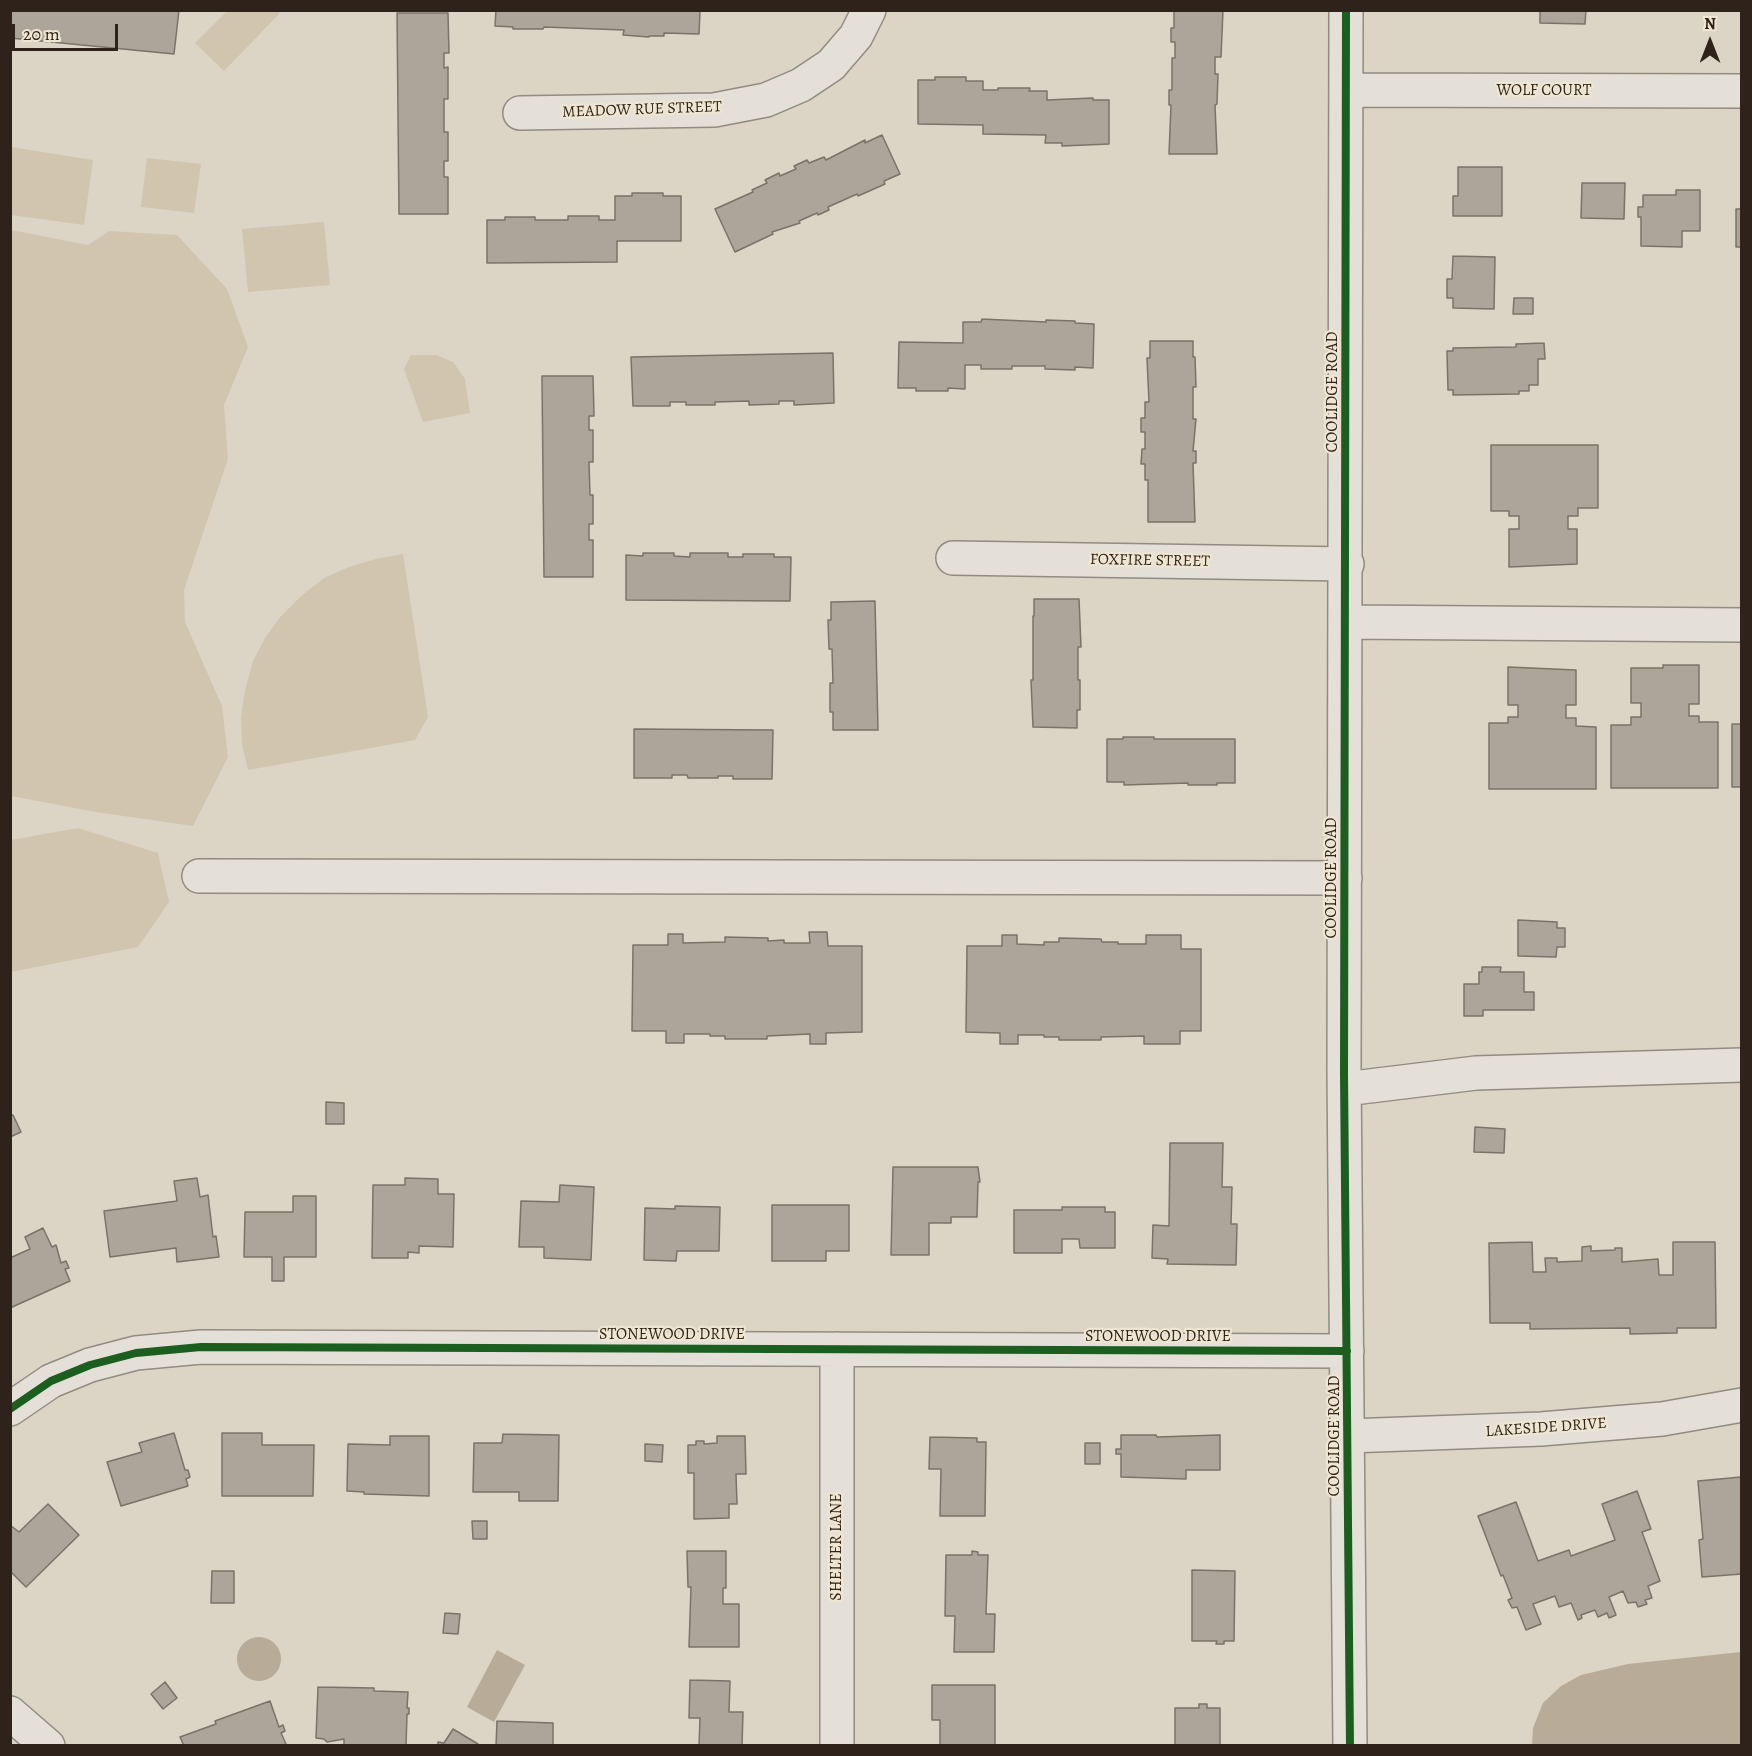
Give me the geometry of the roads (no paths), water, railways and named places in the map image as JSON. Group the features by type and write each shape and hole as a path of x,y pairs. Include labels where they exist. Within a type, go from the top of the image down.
{"street":[{"name":"MEADOW RUE STREET","path":"520,113 714,110 766,100 801,85 831,65 856,36 869,10"},
{"name":"COOLIDGE ROAD","path":"1346,10 1345,1089 1350,1746"},
{"name":"WOLF COURT","path":"1346,90 1742,91"},
{"name":"FOXFIRE STREET","path":"953,558 1347,564"},
{"path":"1346,622 1742,625"},
{"path":"199,876 1345,878"},
{"path":"1345,1089 1476,1073 1742,1065"},
{"name":"STONEWOOD DRIVE","path":"10,1409 51,1381 90,1365 136,1353 201,1347 1347,1351"},
{"name":"SHELTER LANE","path":"837,1349 837,1746"},
{"name":"LAKESIDE DRIVE","path":"1348,1436 1540,1429 1662,1419 1742,1406"},
{"path":"10,1713 48,1746"}]}
